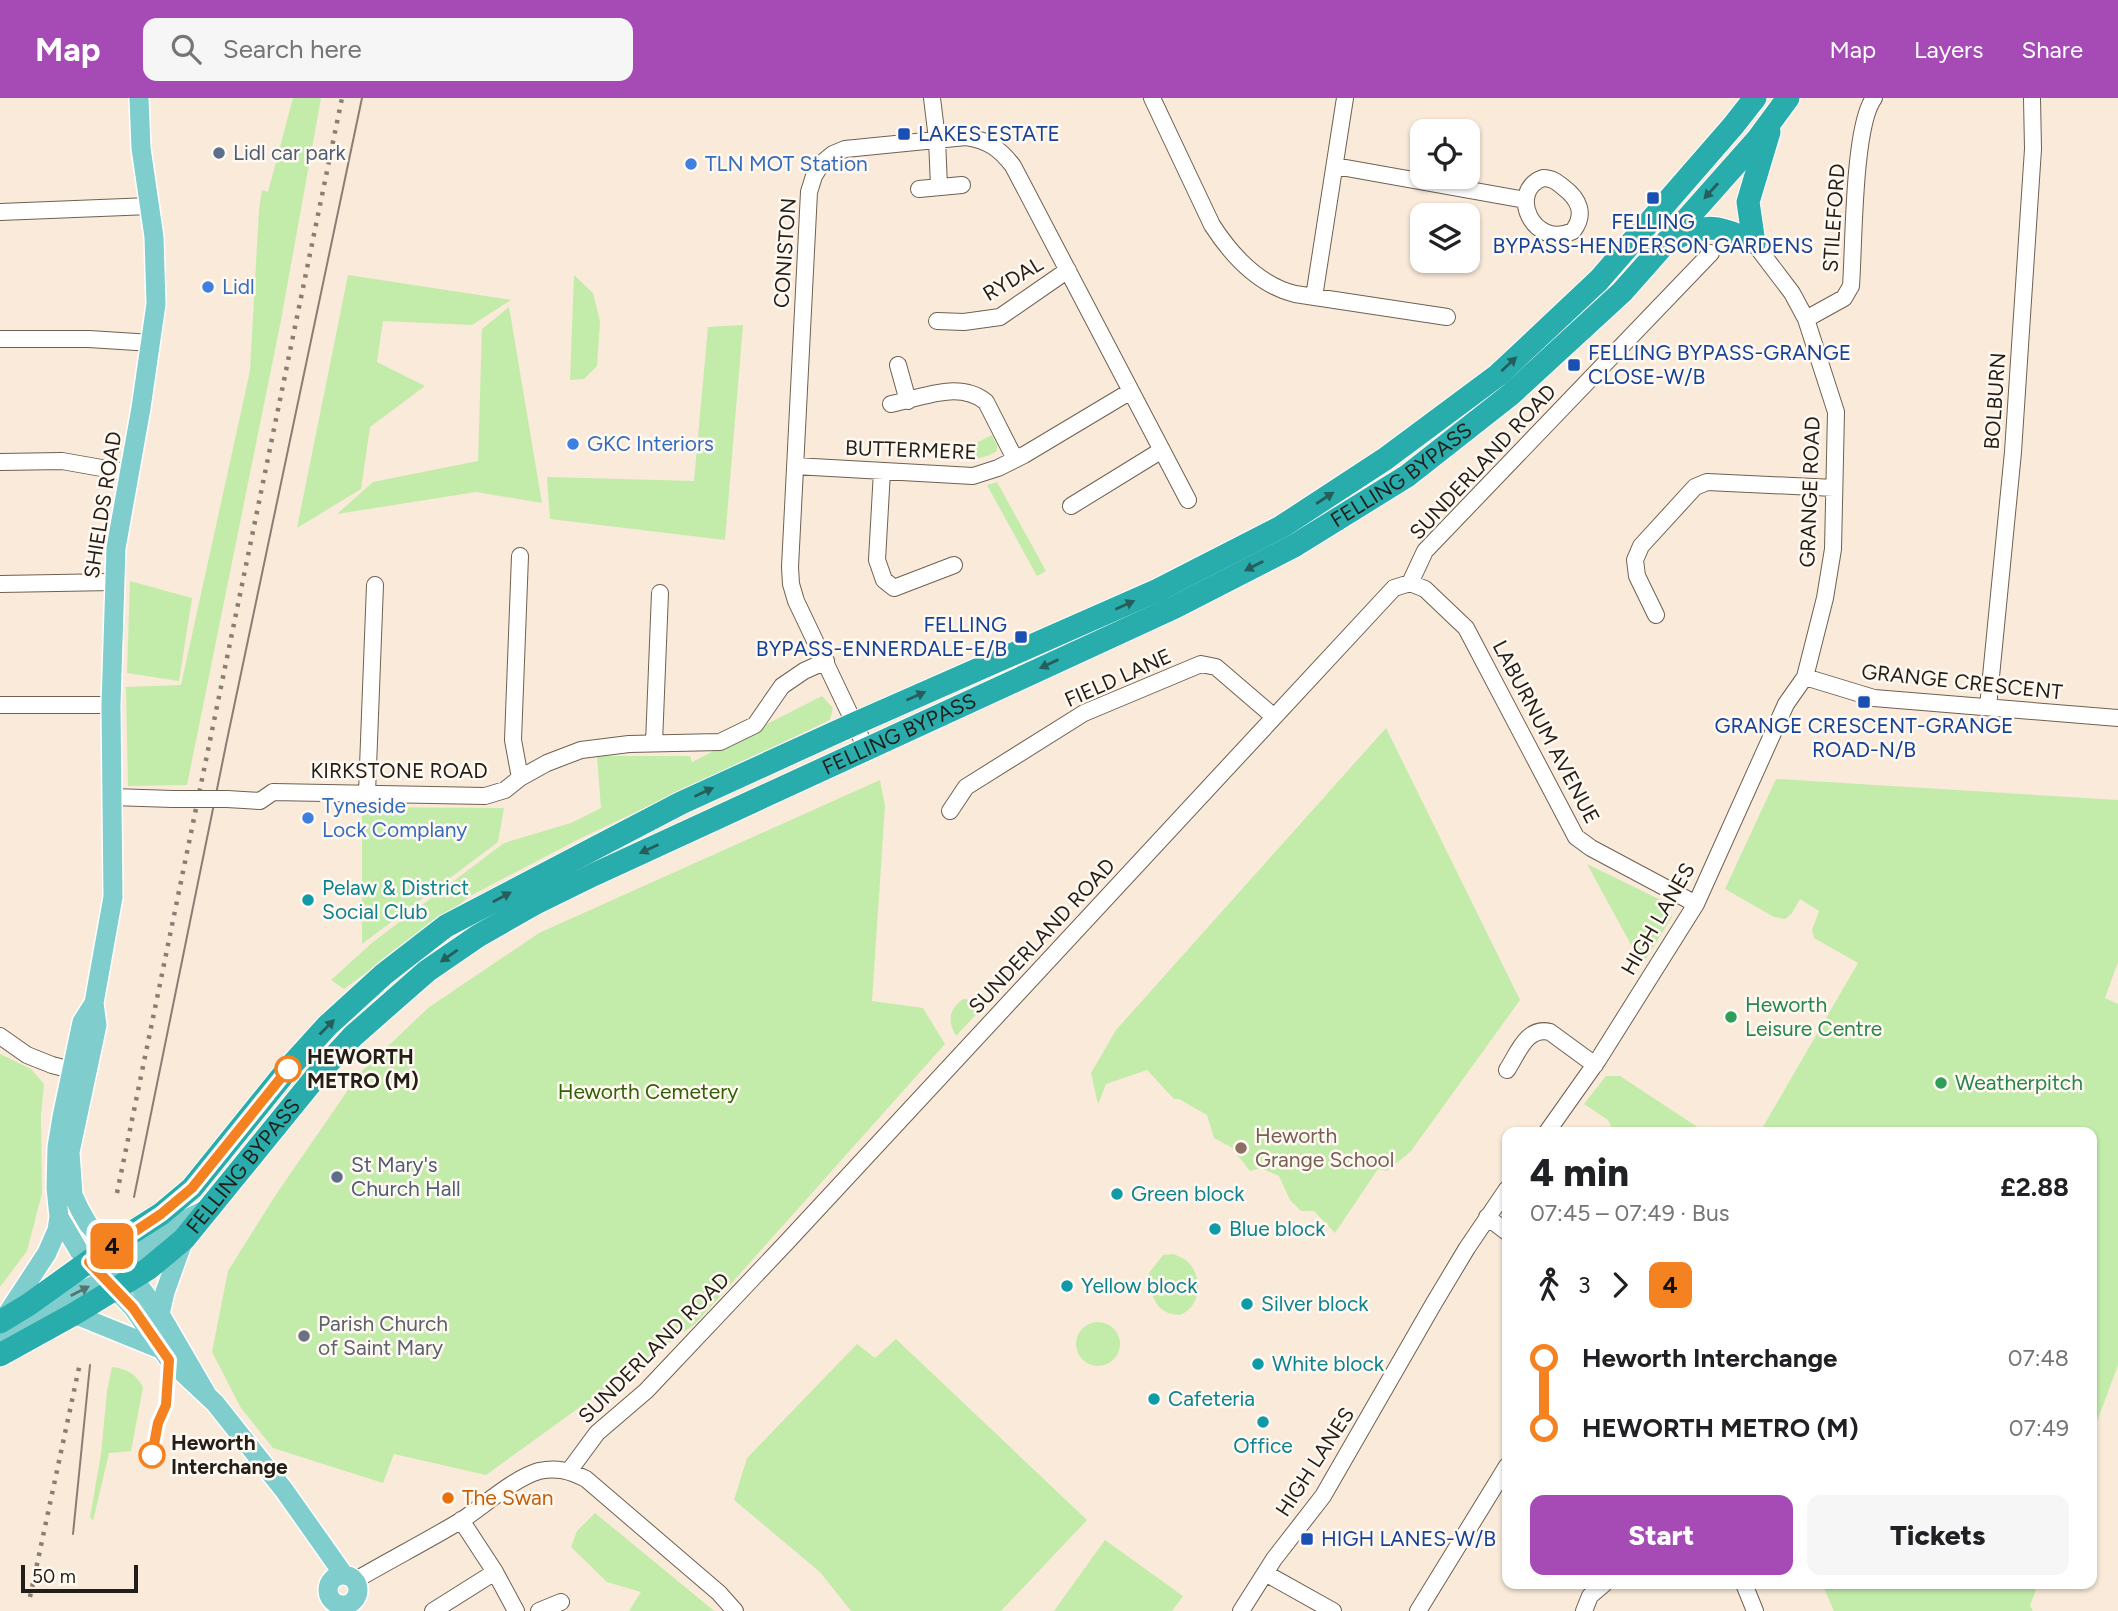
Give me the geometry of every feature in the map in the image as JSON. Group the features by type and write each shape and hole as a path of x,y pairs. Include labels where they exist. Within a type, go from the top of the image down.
{"highway":[{"name":"FELLING BYPASS","path":"0,1355 74,1314 117,1271 161,1214 192,1188 288,1069 327,1026 384,974 446,926 681,803 1158,590 1281,527 1385,459 1498,375 1599,280 1755,98"},
{"name":"FELLING BYPASS","path":"1,1326 89,1262 117,1271 148,1269 187,1236 353,1036 427,971 478,936 593,875 1187,601 1294,546 1407,476 1510,395 1622,292 1757,140 1788,98"},
{"path":"1754,243 1748,202 1773,119"},
{"path":"1664,245 1693,230 1718,227 1754,243"},
{"path":"187,1236 219,1220 233,1205 270,1154 289,1110"}],"main road":[{"name":"SHIELDS ROAD","path":"78,1072 97,1025 94,1003 113,897 113,582 116,548 152,343 156,292 154,237 141,148 139,98"},
{"path":"78,1072 70,1152 73,1195 117,1271 133,1308 161,1350 183,1374 206,1393"},
{"path":"78,1072 57,1147 56,1188 60,1217 71,1241 89,1262"},
{"path":"1,1326 64,1299 117,1271 182,1221 212,1207"},
{"path":"1,1326 47,1254 60,1217"},
{"path":"160,1314 165,1292 187,1236"},
{"path":"117,1271 160,1314 206,1393 293,1503 337,1590"},
{"path":"74,1314 161,1350"}],"street":[{"path":"932,98 939,187"},
{"path":"1152,98 1212,225 1224,244 1261,280 1272,287 1314,297 1447,317"},
{"path":"1314,297 1345,98"},
{"name":"STILEFORD","path":"1806,319 1844,298 1851,286 1860,139 1866,114 1874,98"},
{"name":"BOLBURN","path":"1988,707 2013,452 2033,149 2032,98"},
{"name":"CONISTON","path":"866,748 796,601 792,584 795,466 809,192 822,163 833,154 845,149 966,137 993,145 1004,154 1013,166 1188,500"},
{"path":"1335,166 1525,200"},
{"path":"919,190 962,185"},
{"path":"0,212 150,206"},
{"name":"GRANGE ROAD","path":"1754,243 1792,293 1806,319 1836,412 1833,549 1825,598 1805,677"},
{"name":"SUNDERLAND ROAD","path":"569,1471 597,1433 646,1391 786,1243 1394,588 1410,583 1425,551 1711,253"},
{"name":"RYDAL","path":"937,321 964,323 999,317 1068,270"},
{"path":"0,339 89,339 152,343"},
{"path":"898,365 908,401"},
{"path":"891,404 957,390 978,395 986,402 1015,459"},
{"name":"BUTTERMERE","path":"795,466 973,476 1015,459 1131,391"},
{"path":"1071,506 1162,450"},
{"path":"0,462 62,461 130,473"},
{"path":"882,471 877,560 884,580 894,587 954,565"},
{"path":"1656,615 1637,576 1635,560 1641,546 1695,487 1707,482 1834,488"},
{"path":"520,556 513,740 520,778"},
{"path":"0,584 113,582"},
{"name":"LABURNUM AVENUE","path":"1410,583 1425,589 1466,628 1576,837 1591,848 1696,904"},
{"path":"367,793 375,585"},
{"path":"654,743 660,593"},
{"name":"KIRKSTONE ROAD","path":"112,797 260,800 273,792 485,796 505,790 547,763 581,750 654,743 720,742 755,725 782,686 804,671 826,661"},
{"name":"FIELD LANE","path":"950,811 966,787 1084,713 1201,664 1216,667 1273,716"},
{"name":"GRANGE CRESCENT","path":"1805,677 1874,698 2118,718"},
{"name":"HIGH LANES","path":"1550,1127 1595,1065 1696,904 1786,704 1805,677"},
{"path":"0,705 111,705"},
{"path":"1507,1070 1529,1035 1542,1030 1550,1032 1595,1065"},
{"path":"0,1036 27,1055 78,1072"},
{"name":"HIGH LANES","path":"1241,1611 1265,1573 1323,1496 1434,1303 1502,1196"},
{"path":"1487,1217 1502,1228"},
{"path":"337,1590 461,1520 538,1472 557,1469 586,1479 719,1593 736,1611"},
{"path":"1418,1611 1502,1474"},
{"path":"461,1520 495,1572 516,1611"},
{"path":"433,1611 495,1572"},
{"path":"1265,1573 1333,1611"},
{"path":"1584,1611 1590,1596 1598,1589"},
{"path":"1746,1589 1755,1611"},
{"path":"539,1611 561,1602"}],"green space":[{"path":"293,98 321,98 281,320 187,785 128,786 126,687 181,685 250,371 262,190 268,192"},
{"path":"348,275 511,300 472,325 383,321 377,362 425,386 370,427 361,489 297,528"},
{"path":"574,275 593,293 600,321 597,366 584,379 570,380"},
{"path":"509,307 542,503 476,492 337,514 373,482 478,461 482,329"},
{"path":"743,325 725,540 550,519 547,477 694,481 708,327"},
{"path":"992,435 997,451 991,454 973,458 948,457"},
{"path":"997,482 1046,571 1037,576 987,485"},
{"path":"130,581 192,598 179,681 127,673"},
{"path":"822,696 833,708 830,720 579,839 472,895 344,989 331,980 373,942 504,843 571,823 601,808 597,756 690,756 692,762"},
{"path":"1386,728 1520,1000 1411,1151 1387,1171 1378,1169 1335,1233 1314,1211 1301,1211 1290,1200 1279,1176 1261,1168 1250,1171 1231,1147 1214,1138 1207,1115 1179,1099 1174,1099 1147,1070 1106,1084 1098,1104 1091,1073 1116,1030"},
{"path":"1776,779 2118,800 2118,962 2105,998 2118,1004 2118,1365 2097,1422 2097,1127 1763,1127 1858,963 1814,938 1812,930 1819,911 1800,899 1785,919 1774,917 1725,889"},
{"name":"Heworth Cemetery","path":"880,780 885,806 872,1001 923,1008 945,1044 695,1324 486,1475 394,1454 383,1483 273,1448 241,1408 212,1352 228,1271 275,1196 359,1074 428,1008 539,933"},
{"path":"362,807 504,808 498,842 362,944"},
{"path":"1587,864 1665,902 1672,917 1642,965"},
{"path":"963,999 975,1000 984,1006 956,1036 951,1025 951,1016"},
{"path":"0,1054 31,1069 44,1084 41,1116 42,1193 27,1251 0,1287"},
{"path":"1606,1076 1620,1076 1697,1127 1612,1127 1608,1120 1584,1104"},
{"path":"1174,1254 1189,1263 1198,1284 1198,1292 1192,1306 1180,1315 1171,1314 1159,1307 1153,1296 1149,1273 1163,1255"},
{"path":"1098,1322 1114,1328 1120,1344 1114,1360 1098,1366 1082,1360 1076,1344 1082,1328"},
{"path":"896,1339 1087,1520 1001,1611 851,1611 820,1572 734,1500 747,1458 857,1344 875,1358"},
{"path":"112,1367 130,1372 143,1387 131,1451 109,1453 93,1521 90,1517"},
{"path":"595,1513 714,1611 629,1611 641,1592 607,1582 571,1547 577,1531"},
{"path":"1105,1540 1183,1596 1172,1611 1054,1611"},
{"path":"1824,1589 2036,1589 2030,1606 2033,1611 1834,1611"}],"tram line":[{"path":"134,1197 362,98"},
{"path":"73,1534 90,1365"}],"railway":[{"path":"117,1193 342,98"},
{"path":"30,1597 80,1363"}],"bus line":[{"name":"4","path":"152,1455 158,1423 166,1405 169,1360 133,1308 89,1262 161,1214 192,1188 288,1069"}],"place":[{"name":"LAKES ESTATE","path":"904,134"},
{"name":"Lidl car park","path":"219,153"},
{"name":"TLN MOT Station","path":"691,164"},
{"name":"FELLING BYPASS-HENDERSON GARDENS","path":"1653,198"},
{"name":"Lidl","path":"208,287"},
{"name":"FELLING BYPASS-GRANGE CLOSE-W/B","path":"1574,365"},
{"name":"GKC Interiors","path":"573,444"},
{"name":"FELLING BYPASS-ENNERDALE-E/B","path":"1021,637"},
{"name":"GRANGE CRESCENT-GRANGE ROAD-N/B","path":"1864,702"},
{"name":"Tyneside Lock Complany","path":"308,818"},
{"name":"Pelaw & District Social Club","path":"308,900"},
{"name":"Heworth Leisure Centre","path":"1731,1017"},
{"name":"HEWORTH METRO (M)","path":"288,1069"},
{"name":"Weatherpitch","path":"1941,1083"},
{"name":"Heworth Grange School","path":"1241,1148"},
{"name":"St Mary's Church Hall","path":"337,1177"},
{"name":"Green block","path":"1117,1194"},
{"name":"Blue block","path":"1215,1229"},
{"name":"Yellow block","path":"1067,1286"},
{"name":"Silver block","path":"1247,1304"},
{"name":"Parish Church of Saint Mary","path":"304,1336"},
{"name":"White block","path":"1258,1364"},
{"name":"Cafeteria","path":"1154,1399"},
{"name":"Office","path":"1263,1422"},
{"name":"Heworth Interchange","path":"152,1455"},
{"name":"The Swan","path":"448,1498"},
{"name":"HIGH LANES-W/B","path":"1307,1539"}]}
